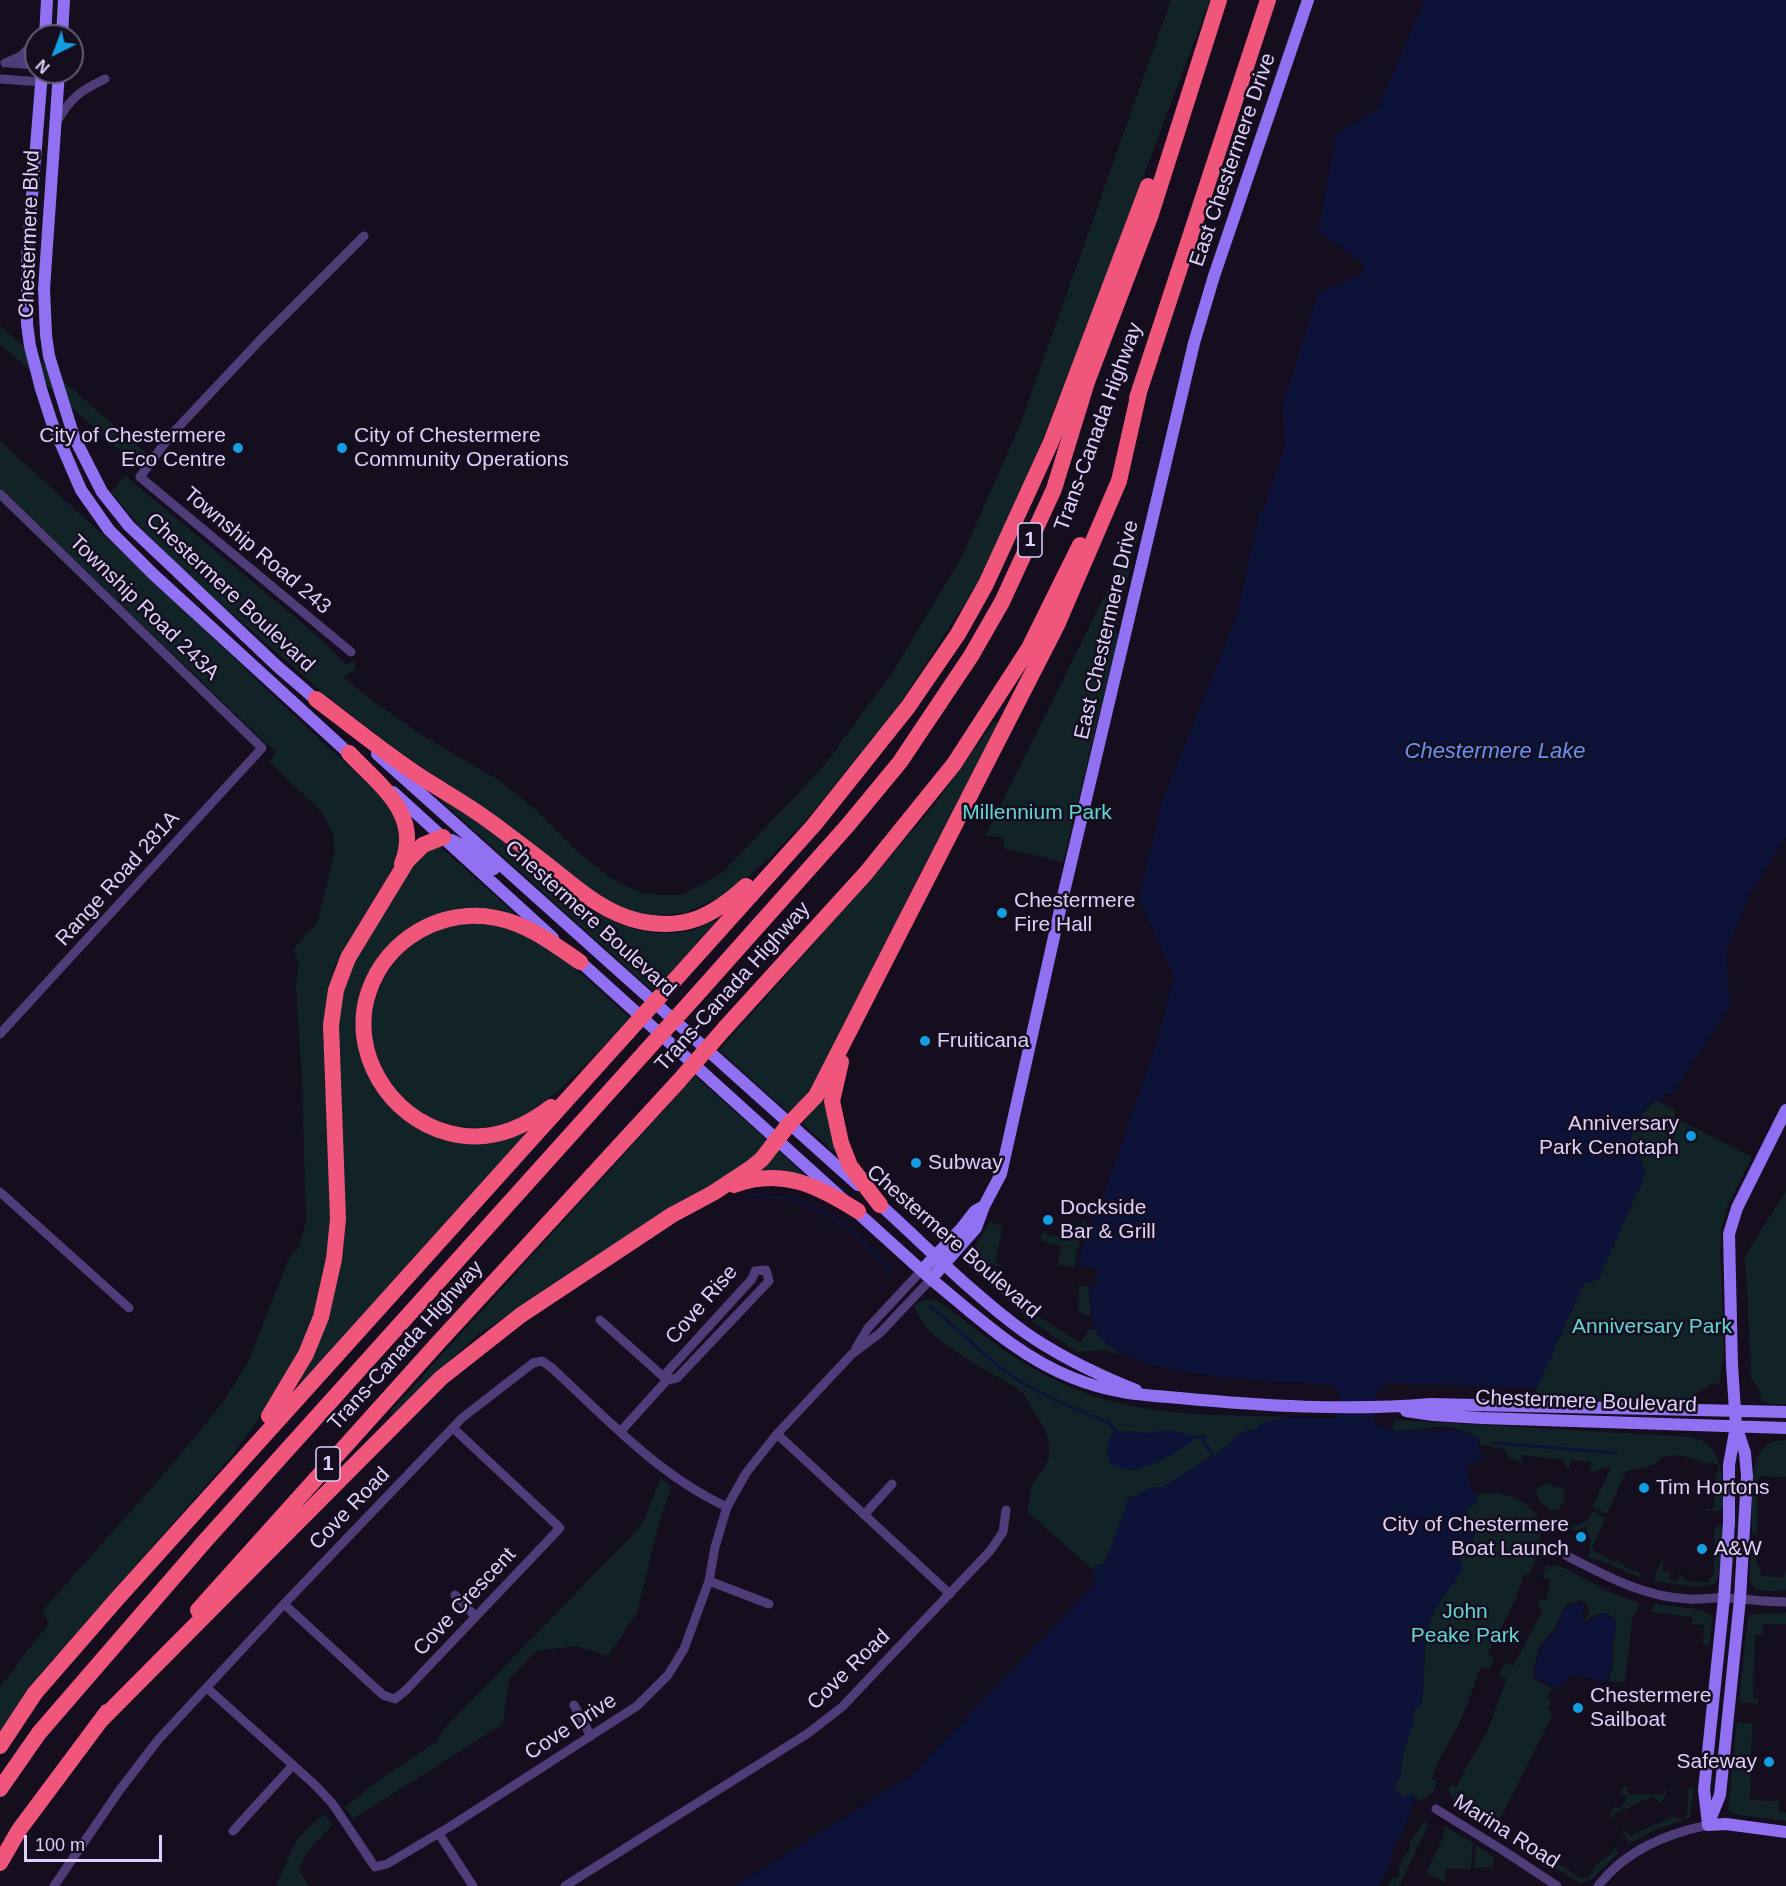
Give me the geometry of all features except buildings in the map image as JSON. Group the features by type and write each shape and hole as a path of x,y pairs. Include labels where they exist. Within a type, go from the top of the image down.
{"highway":[{"path":"0,1746 35,1693 240,1460 814,825 909,707 958,634 986,584 1051,442 1219,0"},
{"name":"Trans-Canada Highway","path":"0,1789 39,1733 205,1541 693,999 848,825 900,762 971,656 1002,602 1054,489 1088,382 1150,217 1219,0"},
{"name":"Trans-Canada Highway","path":"0,1863 20,1830 101,1720 290,1507 866,873 954,764 1023,657 1057,594 1099,504 1140,388 1268,0"},
{"path":"101,1720 441,1378 521,1315 672,1215 713,1193 762,1159 789,1124 816,1096 1057,625 1119,481 1140,388"},
{"path":"316,699 414,773 487,819 592,900 616,914 639,921 683,924 706,915 731,900 814,825"},
{"path":"349,753 400,808 405,821 408,844 396,879"},
{"path":"240,1460 285,1392 306,1354 326,1299 334,1259 338,1219 331,1042 332,1007 338,982 348,958 414,853 423,845 443,837"},
{"path":"580,962 548,940 511,922 477,916 448,918 417,931 392,952 376,976 369,992 365,1022 368,1053 382,1087 408,1113 439,1131 469,1137 514,1129 541,1115 584,1080"},
{"path":"848,1035 832,1101 841,1143 850,1166 880,1204"},
{"path":"713,1193 756,1179 784,1179 826,1191 858,1211"}],"main road":[{"path":"44,24 47,0"},
{"path":"63,24 64,0"},
{"name":"East Chestermere Drive","path":"940,1260 975,1211 984,1206 1000,1174 1194,343 1214,276 1308,0"},
{"name":"Chestermere Blvd","path":"41,84 27,259 27,324 34,366 52,423 81,490 109,531 153,574"},
{"name":"Chestermere Blvd","path":"57,84 44,289 49,356 66,414"},
{"name":"Chestermere Boulevard","path":"66,414 85,460 102,492 129,526 277,666 880,1204 993,1308 1036,1340 1096,1375 1145,1394"},
{"name":"Chestermere Boulevard","path":"153,574 927,1274 1018,1348 1054,1370 1114,1392 1221,1403 1384,1408 1431,1404 1786,1412"},
{"path":"443,837 468,848 573,938 620,972"},
{"path":"1708,1825 1704,1790 1724,1598 1729,1522 1729,1465 1736,1426 1729,1234 1737,1208 1786,1110"},
{"path":"927,1274 940,1260"},
{"name":"Chestermere Boulevard","path":"1384,1408 1433,1415 1482,1418 1786,1428"},
{"path":"1708,1825 1720,1795 1740,1599 1747,1476 1745,1453 1736,1426"},
{"path":"1708,1825 1726,1824 1786,1832"}],"street":[{"path":"2,64 24,53"},
{"path":"2,64 24,65"},
{"path":"0,80 24,78"},
{"name":"Chestermere Blvd","path":"55,125 72,98 86,87 105,79"},
{"name":"Township Road 243","path":"351,652 140,477 170,436 364,236"},
{"name":"Township Road 243A","path":"0,494 262,748"},
{"name":"Range Road 281A","path":"0,1034 262,748"},
{"path":"0,1192 129,1308"},
{"name":"Cove Rise","path":"621,1431 667,1380 677,1378 769,1281 766,1270 755,1271 752,1279 667,1372 667,1380"},
{"name":"Cove Drive","path":"207,1688 332,1803 375,1867 387,1864 439,1834 637,1706 668,1675 684,1649 709,1581 715,1547 727,1507 746,1473 777,1434 852,1354 880,1333 927,1274"},
{"path":"600,1320 667,1380"},
{"name":"Cove Road","path":"54,1886 119,1791 151,1749 284,1604 462,1418 533,1363 542,1361 682,1482 701,1495 727,1507"},
{"name":"Cove Crescent","path":"284,1604 383,1695 395,1699 406,1690 560,1528 453,1428"},
{"path":"777,1434 950,1594"},
{"path":"864,1515 892,1484"},
{"name":"Cove Road","path":"565,1886 797,1740 832,1715 849,1700 990,1551 1003,1532 1006,1510"},
{"path":"1567,1556 1616,1582 1657,1595 1689,1599 1724,1598 1786,1602"},
{"path":"709,1581 769,1604"},
{"path":"455,1595 475,1616"},
{"path":"574,1705 591,1736"},
{"path":"233,1831 293,1765"},
{"name":"Marina Road","path":"1436,1809 1557,1886"},
{"path":"1598,1886 1624,1860 1656,1840 1675,1832 1708,1825"},
{"path":"439,1834 473,1886"}],"green space":[{"path":"1171,0 1210,0 1025,484 978,583 894,713 808,818 730,893 685,913 645,916 604,902 518,833 405,756 323,693 193,580 141,528 111,492 125,476 314,633 345,664 354,661 356,669 343,677 374,702 425,737 499,780 536,810 577,851 612,879 644,894 681,895 721,874 823,767 892,673 962,556 1020,425"},
{"path":"0,326 148,455 138,464 132,461 0,344"},
{"path":"0,441 169,595 375,790 389,805 399,822 402,841 397,862 335,966 324,1016 324,1071 331,1192 330,1236 322,1286 306,1341 277,1393 231,1457 43,1671 0,1735 0,1687 49,1623 42,1611 171,1466 224,1401 249,1360 289,1258 299,1247 306,1221 302,1079 296,987 299,963 293,949 317,923 335,851 333,833 321,811 269,762 277,751 268,745 0,488"},
{"name":"Millennium Park","path":"1140,525 1116,628 1118,637 1063,862 1004,848 1004,837 985,836"},
{"path":"995,720 998,724 807,1098 788,1112 719,1050 932,808"},
{"path":"443,797 493,831 570,894 614,921 636,929 659,933 679,933 691,931 717,920 654,992 440,800"},
{"path":"439,846 516,917 409,930 359,1011 376,1089 397,1114 419,1129 493,1140 527,1136 301,1383 299,1381 339,1271 346,1225 337,1024 342,995 351,968 409,870 426,849"},
{"path":"466,923 507,929 535,941 578,971 630,1018 562,1088 531,1111 498,1126 479,1128 442,1122 425,1115 409,1104 396,1091 383,1070 372,1036 373,1008 378,993 384,979 401,955 425,936 442,928"},
{"path":"695,1076 767,1140 762,1151 735,1171 687,1199 476,1336 396,1414 392,1415 391,1411"},
{"path":"826,1092 837,1150 835,1153 803,1124"},
{"name":"Anniversary Park","path":"1656,1100 1676,1111 1674,1117 1752,1157 1727,1207 1722,1227 1720,1250 1724,1351 1719,1384 1711,1384 1698,1392 1698,1401 1632,1399 1568,1402 1535,1399 1537,1388 1584,1283 1598,1280 1646,1173 1631,1139 1634,1122"},
{"path":"778,1150 808,1178 765,1173 759,1169"},
{"path":"1786,1191 1786,1404 1770,1404 1762,1401 1758,1387 1750,1376 1745,1256"},
{"path":"990,1221 1003,1227 995,1261 1000,1265 999,1267 994,1264 990,1272 996,1284 1020,1305 1081,1343 1089,1330 1096,1329 1097,1333 1123,1356 1104,1350 1077,1352 1030,1320 980,1276 975,1270 972,1251"},
{"path":"1084,1221 1087,1222 1075,1257 1076,1265 1074,1267 1058,1265 1061,1246 1041,1241 1042,1233 1064,1238 1065,1236 1078,1238"},
{"path":"1079,1286 1088,1286 1091,1315 1085,1315 1078,1310"},
{"path":"924,1300 941,1303 1001,1348 1034,1369 1099,1398 1146,1409 1286,1417 1242,1432 1219,1452 1163,1487 1151,1488 1128,1499 1109,1554 1103,1565 1095,1566 1093,1570 1028,1512 1032,1487 1047,1463 1049,1443 1043,1426 1027,1399 1020,1391 959,1354 930,1331 920,1319 915,1305"},
{"path":"1395,1420 1692,1437 1703,1441 1711,1448 1720,1465 1723,1508 1719,1511 1706,1511 1706,1509 1714,1509 1715,1479 1719,1468 1713,1462 1705,1464 1691,1458 1667,1456 1649,1466 1626,1471 1607,1514 1592,1507 1612,1466 1590,1473 1591,1462 1571,1460 1567,1468 1563,1460 1521,1455 1523,1463 1508,1458 1506,1450 1480,1444 1480,1440 1455,1428 1392,1430"},
{"path":"1786,1440 1786,1477 1760,1476 1758,1481 1757,1533 1754,1534 1752,1532 1752,1482 1758,1457 1763,1448 1772,1442"},
{"path":"661,1478 672,1487 659,1522 637,1613 608,1656 576,1646 536,1651 509,1679 503,1724 353,1819 345,1807 379,1780 437,1741 444,1729 638,1529"},
{"path":"1546,1484 1563,1488 1564,1500 1558,1510 1551,1511 1539,1500 1536,1490"},
{"name":"John Peake Park","path":"1497,1493 1525,1503 1537,1516 1542,1525 1538,1553 1530,1574 1524,1575 1514,1603 1487,1654 1494,1658 1489,1670 1481,1667 1461,1720 1436,1766 1432,1779 1437,1781 1434,1791 1422,1801 1411,1795 1404,1797 1400,1795 1395,1783 1400,1778 1403,1754 1413,1720 1412,1713 1421,1706 1427,1632 1430,1622 1436,1608 1462,1570 1460,1559 1463,1555 1470,1553 1475,1532 1466,1523 1467,1510 1477,1502 1477,1494"},
{"path":"1593,1511 1606,1518 1592,1547 1594,1551 1615,1562 1617,1560 1630,1570 1641,1572 1639,1577 1597,1559 1587,1558 1591,1548 1588,1544 1591,1541 1586,1527 1573,1531 1570,1528 1587,1521"},
{"path":"1715,1526 1723,1527 1722,1557 1714,1584 1700,1587 1653,1581 1663,1557 1663,1571 1670,1572 1670,1581 1678,1581 1679,1573 1686,1581 1708,1583 1714,1573"},
{"path":"1755,1547 1757,1566 1761,1567 1760,1576 1784,1577 1786,1569 1786,1590 1763,1590 1752,1584 1750,1571 1752,1549"},
{"path":"1558,1565 1609,1592 1639,1603 1632,1617 1625,1682 1608,1682 1611,1674 1616,1620 1604,1613 1593,1616 1585,1622 1589,1610 1587,1604 1579,1600 1565,1606 1554,1630 1538,1650 1533,1671 1534,1679 1552,1688 1546,1698 1551,1700 1548,1710 1552,1716 1495,1829 1492,1829 1456,1806 1449,1791 1450,1785 1457,1787 1486,1734 1507,1679 1499,1675 1505,1663 1513,1666 1543,1610 1537,1606 1540,1599 1547,1600 1550,1580 1543,1578 1546,1566"},
{"path":"1654,1604 1701,1610 1712,1616 1709,1645 1703,1645 1704,1625 1692,1624 1692,1617 1651,1612"},
{"path":"1786,1613 1786,1624 1764,1624 1762,1635 1755,1635 1753,1699 1758,1700 1757,1704 1739,1702 1748,1618 1752,1614"},
{"path":"1737,1723 1752,1723 1750,1800 1779,1801 1779,1812 1786,1813 1786,1821 1734,1814 1728,1810"},
{"path":"1624,1786 1628,1794 1663,1795 1666,1787 1666,1796 1660,1803 1654,1796 1649,1798 1614,1814 1613,1819 1610,1814 1614,1806 1621,1809 1627,1796 1622,1795 1621,1791"},
{"path":"1688,1787 1694,1788 1690,1818 1654,1830 1629,1844 1622,1831 1625,1830 1630,1836 1674,1816 1685,1819 1688,1807"},
{"path":"323,1814 333,1824 306,1854 299,1870 309,1886 276,1886 297,1839"},
{"path":"1425,1821 1427,1824 1425,1832 1399,1886 1388,1886 1392,1879 1399,1876 1399,1866 1410,1848 1410,1842"},
{"path":"1446,1827 1473,1843 1471,1869 1446,1869 1445,1882 1426,1873 1444,1836 1443,1828"},
{"path":"1476,1845 1494,1858 1492,1868 1474,1867"},
{"path":"1616,1846 1618,1853 1592,1879 1581,1883 1530,1854 1534,1848 1548,1861 1565,1867 1581,1879 1589,1876 1597,1864"}],"water":[{"name":"Chestermere Lake","path":"1425,0 1786,0 1786,838 1750,893 1726,952 1730,1006 1672,1095 1665,1093 1660,1101 1655,1100 1634,1122 1631,1139 1646,1173 1598,1280 1584,1283 1537,1388 1388,1383 1382,1385 1376,1393 1374,1422 1393,1430 1453,1430 1470,1433 1480,1440 1478,1446 1484,1459 1466,1467 1472,1494 1477,1494 1477,1502 1467,1510 1466,1523 1475,1532 1469,1553 1460,1559 1462,1570 1436,1608 1427,1632 1421,1706 1412,1713 1415,1723 1409,1731 1400,1778 1395,1783 1400,1795 1404,1797 1411,1794 1416,1797 1401,1836 1393,1848 1390,1867 1378,1886 735,1886 911,1775 1095,1584 1093,1576 1095,1566 1103,1565 1109,1554 1128,1499 1151,1488 1163,1487 1219,1452 1242,1432 1253,1430 1263,1423 1286,1417 1336,1418 1339,1394 1338,1390 1331,1385 1205,1375 1138,1360 1113,1348 1097,1333 1092,1317 1089,1287 1097,1285 1097,1268 1082,1267 1079,1260 1090,1220 1097,1214 1155,1048 1174,977 1139,898 1162,801 1237,615 1260,511 1263,511 1285,445 1282,407 1318,293 1363,274 1364,264 1318,231 1337,133 1377,109"},
{"path":"1176,1431 1193,1437 1206,1435 1207,1438 1203,1440 1194,1438 1174,1453 1145,1467 1130,1470 1111,1464 1107,1448 1113,1433"},
{"path":"1577,1603 1584,1606 1582,1613 1584,1624 1602,1613 1614,1619 1611,1670 1605,1682 1581,1675 1568,1677 1568,1680 1556,1689 1535,1677 1535,1669 1540,1650 1557,1630 1564,1609"}],"waterway":[{"path":"750,1195 791,1198 824,1212 854,1232 891,1271"},
{"path":"930,1306 1008,1373 1057,1401 1109,1423 1117,1432"},
{"path":"1203,1440 1213,1456"},
{"path":"1494,1443 1617,1453"}],"place":[{"name":"City of Chestermere Eco Centre","path":"238,448"},
{"name":"City of Chestermere Community Operations","path":"342,448"},
{"name":"Chestermere Fire Hall","path":"1002,913"},
{"name":"Fruiticana","path":"925,1041"},
{"name":"Anniversary Park Cenotaph","path":"1691,1136"},
{"name":"Subway","path":"916,1163"},
{"name":"Dockside Bar & Grill","path":"1048,1220"},
{"name":"Tim Hortons","path":"1644,1488"},
{"name":"City of Chestermere Boat Launch","path":"1581,1537"},
{"name":"A&W","path":"1702,1549"},
{"name":"Chestermere Sailboat","path":"1578,1708"},
{"name":"Safeway","path":"1769,1762"}]}
